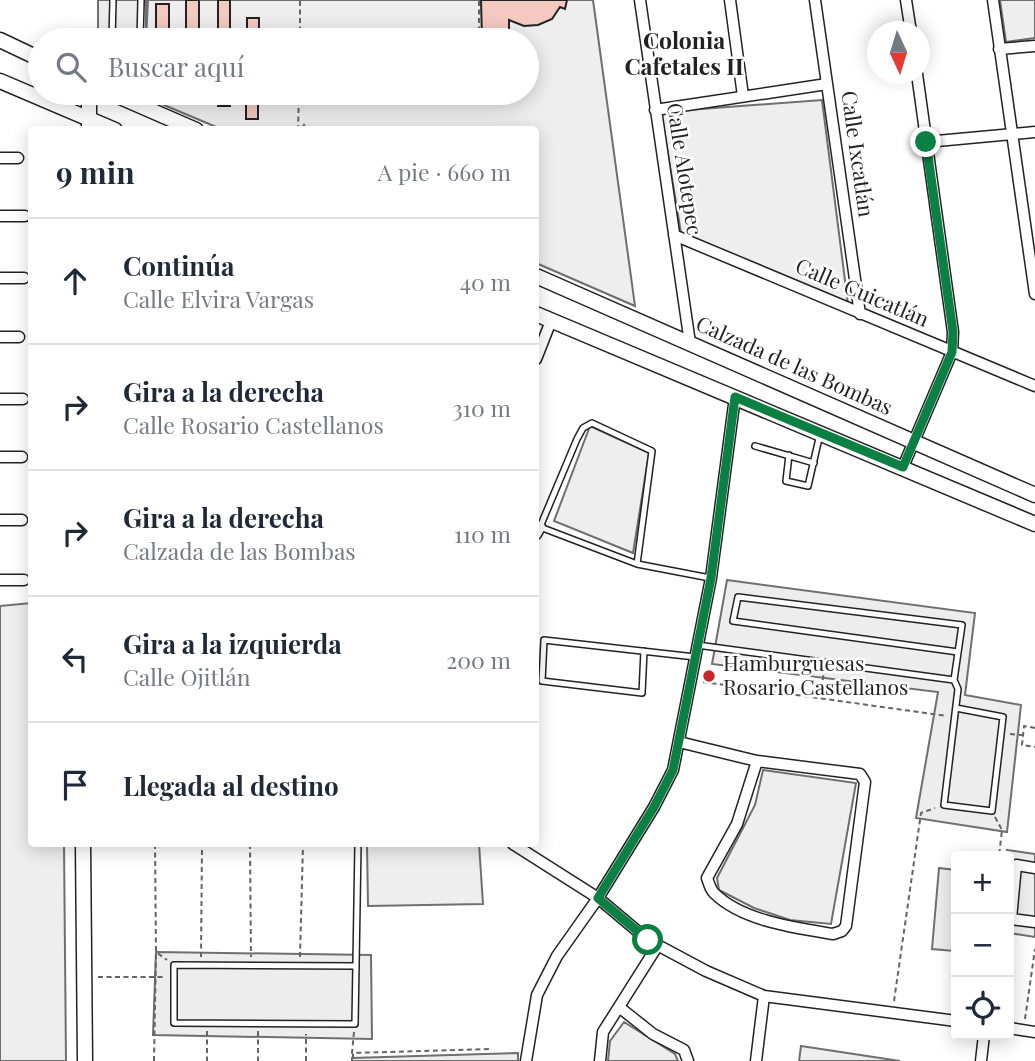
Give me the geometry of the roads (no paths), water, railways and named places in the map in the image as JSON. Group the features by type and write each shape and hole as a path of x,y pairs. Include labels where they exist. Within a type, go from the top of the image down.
{"main road":[{"path":"0,40 28,54"},
{"path":"0,81 28,95"},
{"path":"50,105 89,124 89,105"},
{"path":"150,105 189,126"},
{"name":"Calzada de las Bombas","path":"539,277 1035,495"},
{"path":"539,315 1035,524"},
{"path":"83,847 85,1061"}],"street":[{"name":"Calle Alotepec","path":"640,0 690,343"},
{"path":"730,0 743,96"},
{"name":"Calle Ixcatlán","path":"815,0 860,314"},
{"path":"906,0 909,21"},
{"path":"993,0 1011,134 1029,220 1035,295"},
{"path":"999,50 1035,46"},
{"path":"655,110 827,84"},
{"path":"903,467 952,352 953,332 917,84"},
{"path":"926,142 1035,132"},
{"path":"0,158 18,158"},
{"path":"0,216 25,216"},
{"name":"Calle Cuicatlán","path":"674,235 1035,386"},
{"path":"0,278 24,278"},
{"path":"539,351 551,321"},
{"path":"0,337 19,337"},
{"path":"526,1061 537,995 556,956 598,898 654,807 673,770 711,578 735,397"},
{"path":"0,399 23,399"},
{"path":"0,457 22,457"},
{"path":"0,520 22,520"},
{"path":"0,580 24,580"},
{"path":"679,742 757,761 863,776 865,782 846,926 842,931 833,934 768,922 712,892 707,878 737,824 757,761"},
{"path":"518,847 598,898 648,940 706,971 764,996 951,1020"},
{"path":"1035,868 1016,865 1011,919 1035,922"},
{"path":"600,1061 603,1032 658,945"},
{"path":"757,1061 764,996"},
{"path":"618,1007 653,1034 684,1050 688,1061"},
{"path":"981,1061 983,1040"}],"lane":[{"path":"112,28 113,0"},
{"path":"140,28 141,0"},
{"path":"539,529 577,439 583,428 592,423 652,451 637,564"},
{"path":"789,455 786,481 808,486 820,432"},
{"path":"755,446 814,463"},
{"path":"539,531 637,564 711,578"},
{"path":"956,708 1003,717 992,811 944,805 958,689 954,680 962,625 738,597 733,621 958,652"},
{"path":"644,651 642,693 542,681 544,640 644,651 696,651 826,663 954,680"},
{"path":"356,966 174,965 174,1023 355,1024 356,966 358,847"}],"place":[{"name":"Hamburguesas Rosario Castellanos","path":"709,676"}],"district":[{"name":"Colonia Cafetales II","path":"684,54"}]}
